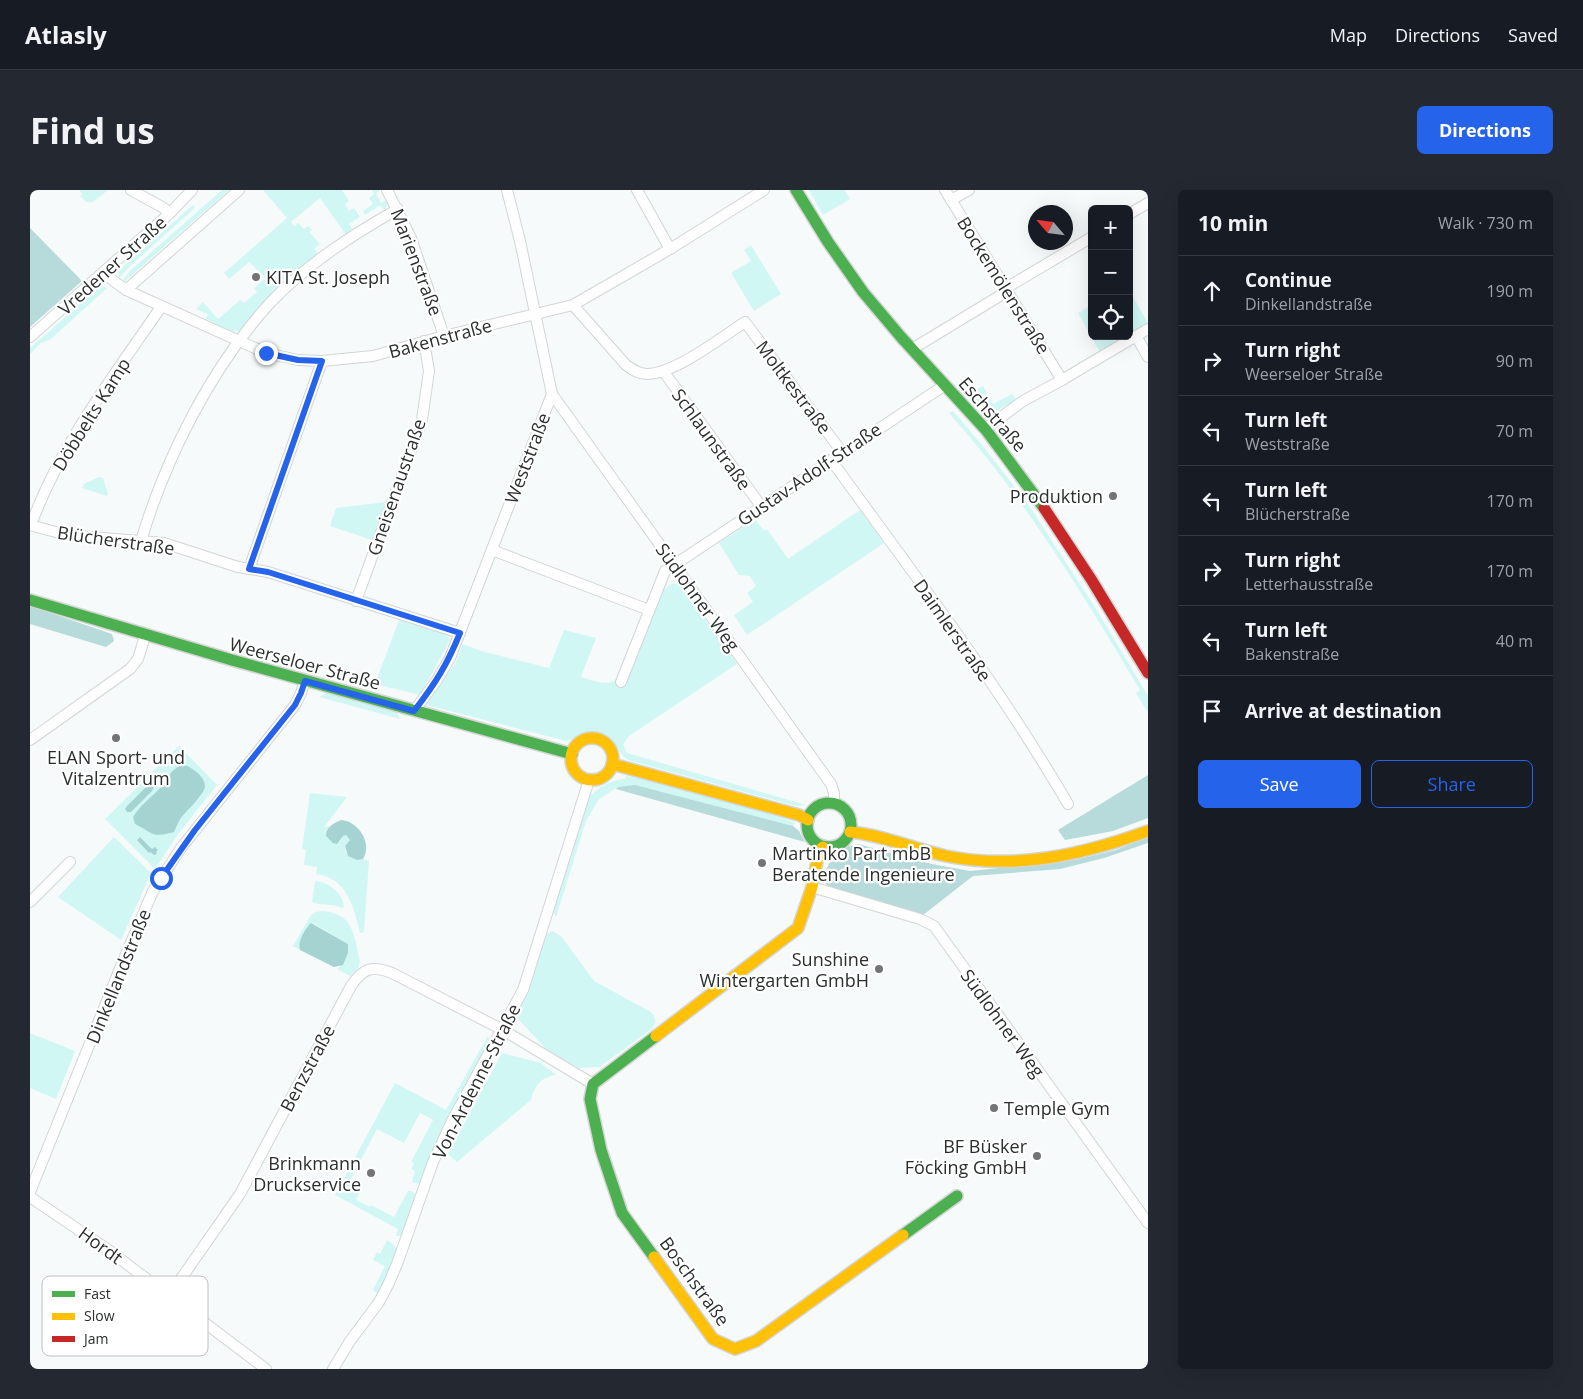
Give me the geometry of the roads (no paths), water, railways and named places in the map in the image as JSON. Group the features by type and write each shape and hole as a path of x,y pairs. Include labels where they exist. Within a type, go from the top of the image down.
{"street":[{"path":"131,190 162,207 170,214"},
{"name":"Vredener Straße","path":"30,337 170,214 192,190"},
{"path":"126,290 240,190"},
{"name":"Marienstraße","path":"387,190 412,238 444,336"},
{"name":"Weststraße","path":"414,711 437,680 450,658 552,394 520,241 507,190"},
{"path":"637,190 670,249"},
{"name":"Bakenstraße","path":"103,274 126,290 161,307 266,353 298,360 322,361 373,356 424,341 573,304 670,249 764,190"},
{"name":"Eschstraße","path":"796,190 837,256 869,299 985,429 1016,469 1058,528 1148,673"},
{"name":"Bockemölenstraße","path":"945,190 1062,380"},
{"path":"951,200 969,190"},
{"path":"1133,212 1148,203"},
{"path":"141,541 150,509 178,446 206,392 239,342 270,303 312,266 366,227 398,209"},
{"path":"912,349 1003,294 1006,288 1088,239"},
{"path":"573,304 630,368 646,374 664,372"},
{"name":"Döbbelts Kamp","path":"31,525 42,496 78,428 161,307"},
{"name":"Moltkestraße","path":"664,372 746,322 842,452"},
{"path":"985,429 1023,401 1148,329"},
{"path":"1136,336 1148,357"},
{"name":"Gneisenaustraße","path":"356,601 422,420 429,371 424,341"},
{"path":"249,569 322,361"},
{"name":"Schlaunstraße","path":"664,372 761,506"},
{"name":"Gustav-Adolf-Straße","path":"674,564 945,385"},
{"name":"Südlohner Weg","path":"552,394 831,784 834,793 834,804"},
{"name":"Daimlerstraße","path":"831,460 992,684 1048,769 1068,804"},
{"name":"Blücherstraße","path":"31,525 67,535 164,543 238,567 268,572 460,633"},
{"path":"492,550 650,610"},
{"path":"621,682 665,571 674,564"},
{"name":"Weerseloer Straße","path":"30,600 145,636 572,754"},
{"path":"30,740 130,669 138,659 145,636"},
{"name":"Dinkellandstraße","path":"30,1192 121,966 153,892 181,848 295,705 305,681"},
{"path":"591,738 597,739 608,746 611,751 612,764 610,770 601,778 589,780 576,773 571,761 572,754 579,743 591,738"},
{"path":"612,764 799,815 808,820"},
{"name":"Von-Ardenne-Straße","path":"333,1369 350,1341 379,1302 388,1285 433,1162 452,1121 523,990 589,780"},
{"path":"825,804 834,804 846,811 850,817 850,832 842,843 830,848 823,847 810,836 807,828 808,820 811,812 818,807 825,804"},
{"path":"850,832 966,859 1014,861 1063,856 1098,848 1148,831"},
{"path":"502,1030 593,1084 798,928 812,887 819,851 823,847"},
{"path":"30,902 70,862"},
{"name":"Südlohner Weg","path":"812,887 920,919 934,926 1148,1224"},
{"name":"Benzstraße","path":"183,1276 240,1194 351,986 363,972 372,968 392,973 502,1030"},
{"name":"Boschstraße","path":"593,1084 590,1098 601,1150 622,1213 713,1339 735,1349 756,1342 958,1196"},
{"name":"Hordt","path":"30,1196 143,1276"},
{"name":"Hordt","path":"208,1325 266,1369"}],"place":[{"name":"KITA St. Joseph","path":"256,277"},
{"name":"Produktion","path":"1113,496"},
{"name":"ELAN Sport- und Vitalzentrum","path":"116,738"},
{"name":"Martinko Part mbB Beratende Ingenieure","path":"762,863"},
{"name":"Sunshine Wintergarten GmbH","path":"879,969"},
{"name":"Temple Gym","path":"994,1108"},
{"name":"BF Büsker Föcking GmbH","path":"1037,1156"},
{"name":"Brinkmann Druckservice","path":"371,1173"}]}
